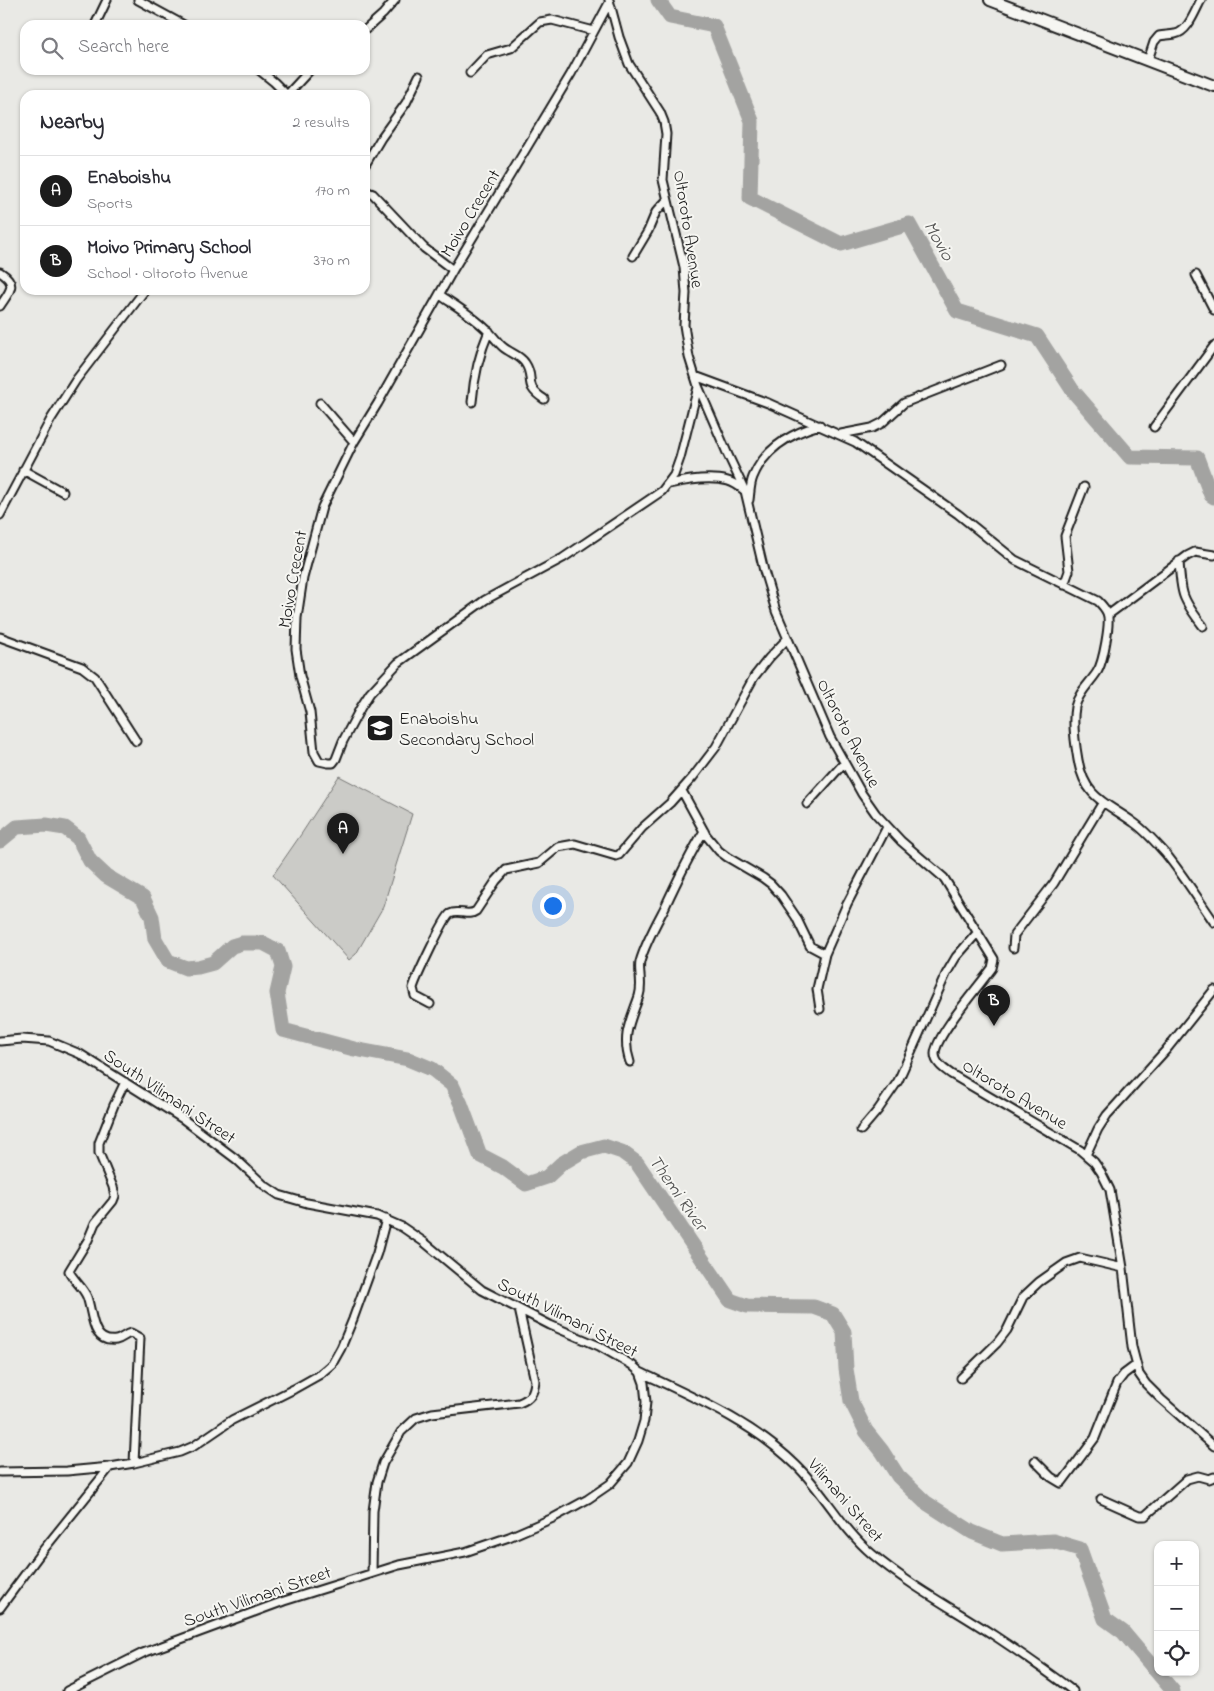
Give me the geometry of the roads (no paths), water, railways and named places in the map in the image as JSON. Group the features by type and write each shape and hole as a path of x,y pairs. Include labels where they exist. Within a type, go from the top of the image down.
{"street":[{"path":"97,20 107,0"},
{"path":"138,0 175,20"},
{"path":"370,26 395,0"},
{"path":"990,0 1214,86"},
{"path":"1148,60 1154,42 1159,36 1182,31 1188,25 1201,0"},
{"name":"Moivo Crecent","path":"609,2 571,74 453,270 354,442 322,507 303,578 297,618 296,649 300,676 310,712 314,752 319,761 332,763 336,759 353,721 370,693 398,663 485,600 563,558 662,491 669,484 680,458 698,386"},
{"name":"Oltoroto Avenue","path":"609,2 629,64 660,112 664,122 666,134 663,180 684,267 686,293 685,336 698,386 745,491 770,594 787,639 844,764 862,794 887,827 912,852 944,878 992,953 995,963 942,1035 934,1052 935,1059 950,1074 1054,1134 1086,1155 1102,1172 1110,1190 1136,1365 1146,1384 1214,1446"},
{"path":"470,74 482,59 493,53 511,48 540,22 552,20 594,31"},
{"path":"265,75 282,90"},
{"path":"292,90 305,75"},
{"path":"370,157 406,103 419,76"},
{"path":"370,193 424,248 453,270"},
{"path":"633,256 648,231 656,212 667,200"},
{"path":"0,272 9,278 11,282 11,288 0,306"},
{"path":"1196,275 1214,310"},
{"path":"0,515 51,419 76,380 141,295"},
{"path":"440,295 470,315 489,331 503,347 516,355 525,364 532,389 544,399"},
{"path":"472,402 476,369 489,331"},
{"path":"1154,427 1214,346"},
{"path":"840,434 872,428 882,423 904,404 1001,365"},
{"path":"695,376 768,403 840,434 869,451 958,514 1015,560 1103,606 1108,614 1102,660 1098,670 1079,695 1075,706 1074,718 1078,761 1083,778 1087,788 1103,802 1135,822 1161,849 1214,922"},
{"path":"320,403 354,442"},
{"path":"749,504 752,478 762,459 775,445 804,429 820,425"},
{"path":"23,470 63,492"},
{"path":"669,484 699,480 726,480 745,491"},
{"path":"1064,585 1069,571 1064,543 1065,536 1084,487"},
{"path":"1108,614 1179,561 1195,552 1214,555"},
{"path":"1179,561 1182,592 1203,626"},
{"path":"0,637 71,662 82,667 95,677 136,742"},
{"path":"430,1004 416,996 413,988 449,915 454,913 472,914 506,870 539,863 558,847 575,844 616,856 619,855 642,828 682,791 716,747 754,677 768,658 787,639"},
{"path":"807,804 844,764"},
{"path":"682,791 704,831 719,851 771,884 796,917 810,946 825,954"},
{"path":"1013,948 1014,935 1054,883 1103,802"},
{"path":"820,1009 817,989 825,954 847,904 887,827"},
{"path":"630,1062 627,1052 627,1029 641,987 640,964 660,915 691,852 704,831"},
{"path":"861,1130 878,1110 898,1080 946,974 956,957 978,932"},
{"path":"1086,1155 1107,1115 1166,1050 1214,990"},
{"name":"South Vilimani Street","path":"0,1041 37,1040 58,1044 80,1054 184,1119 236,1159 264,1185 280,1194 290,1199 307,1203 377,1216 402,1227 424,1242 482,1290 550,1326 599,1346 621,1358 640,1372 644,1383 646,1402 644,1421 638,1441 628,1463 610,1484 588,1499 553,1518 509,1537 465,1552 399,1565 284,1601 161,1646 116,1666 68,1691"},
{"path":"125,1082 99,1143 99,1153 115,1191 113,1201 95,1223 88,1240 69,1271 87,1297 94,1326 98,1334 105,1340 115,1340 130,1333 140,1338 134,1463"},
{"path":"0,1472 67,1471 110,1467 180,1452 194,1446 232,1420 319,1375 332,1364 354,1319 377,1253 386,1219"},
{"path":"961,1378 1007,1330 1023,1297 1039,1282 1060,1267 1080,1258 1123,1268"},
{"path":"372,1573 373,1511 377,1482 383,1463 401,1432 416,1418 432,1413 519,1403 526,1400 533,1393 535,1381 519,1309"},
{"path":"1035,1462 1056,1481 1061,1482 1065,1479 1095,1438 1117,1383 1136,1365"},
{"name":"Vilimani Street","path":"640,1372 723,1412 778,1449 813,1483 854,1536 871,1553 917,1587 995,1636 1073,1691"},
{"path":"0,1608 40,1554 110,1467"},
{"path":"1101,1499 1139,1516 1145,1516 1187,1479 1198,1476 1209,1479 1214,1477"}],"waterway":[{"name":"Movio","path":"658,0 670,17 714,26 752,121 750,198 841,244 909,224 957,311 1037,336 1073,391 1130,457 1197,458 1211,495 1214,497"},
{"name":"Themi River","path":"0,841 17,827 46,825 65,828 78,838 90,861 106,876 143,898 152,917 155,939 168,961 186,968 198,967 213,963 232,946 242,943 263,943 278,951 283,967 277,993 283,1030 354,1049 408,1059 432,1069 452,1085 480,1155 503,1167 526,1184 547,1177 561,1164 581,1152 604,1146 622,1152 637,1163 730,1300 747,1306 814,1307 833,1314 844,1332 846,1369 851,1401 866,1431 898,1476 925,1502 972,1532 1002,1544 1053,1541 1080,1549 1105,1619 1123,1632 1173,1691"}],"place":[{"name":"Enaboishu Secondary School","path":"380,728"},
{"name":"Enaboishu","path":"343,854"},
{"name":"Moivo Primary School","path":"994,1026"}]}
